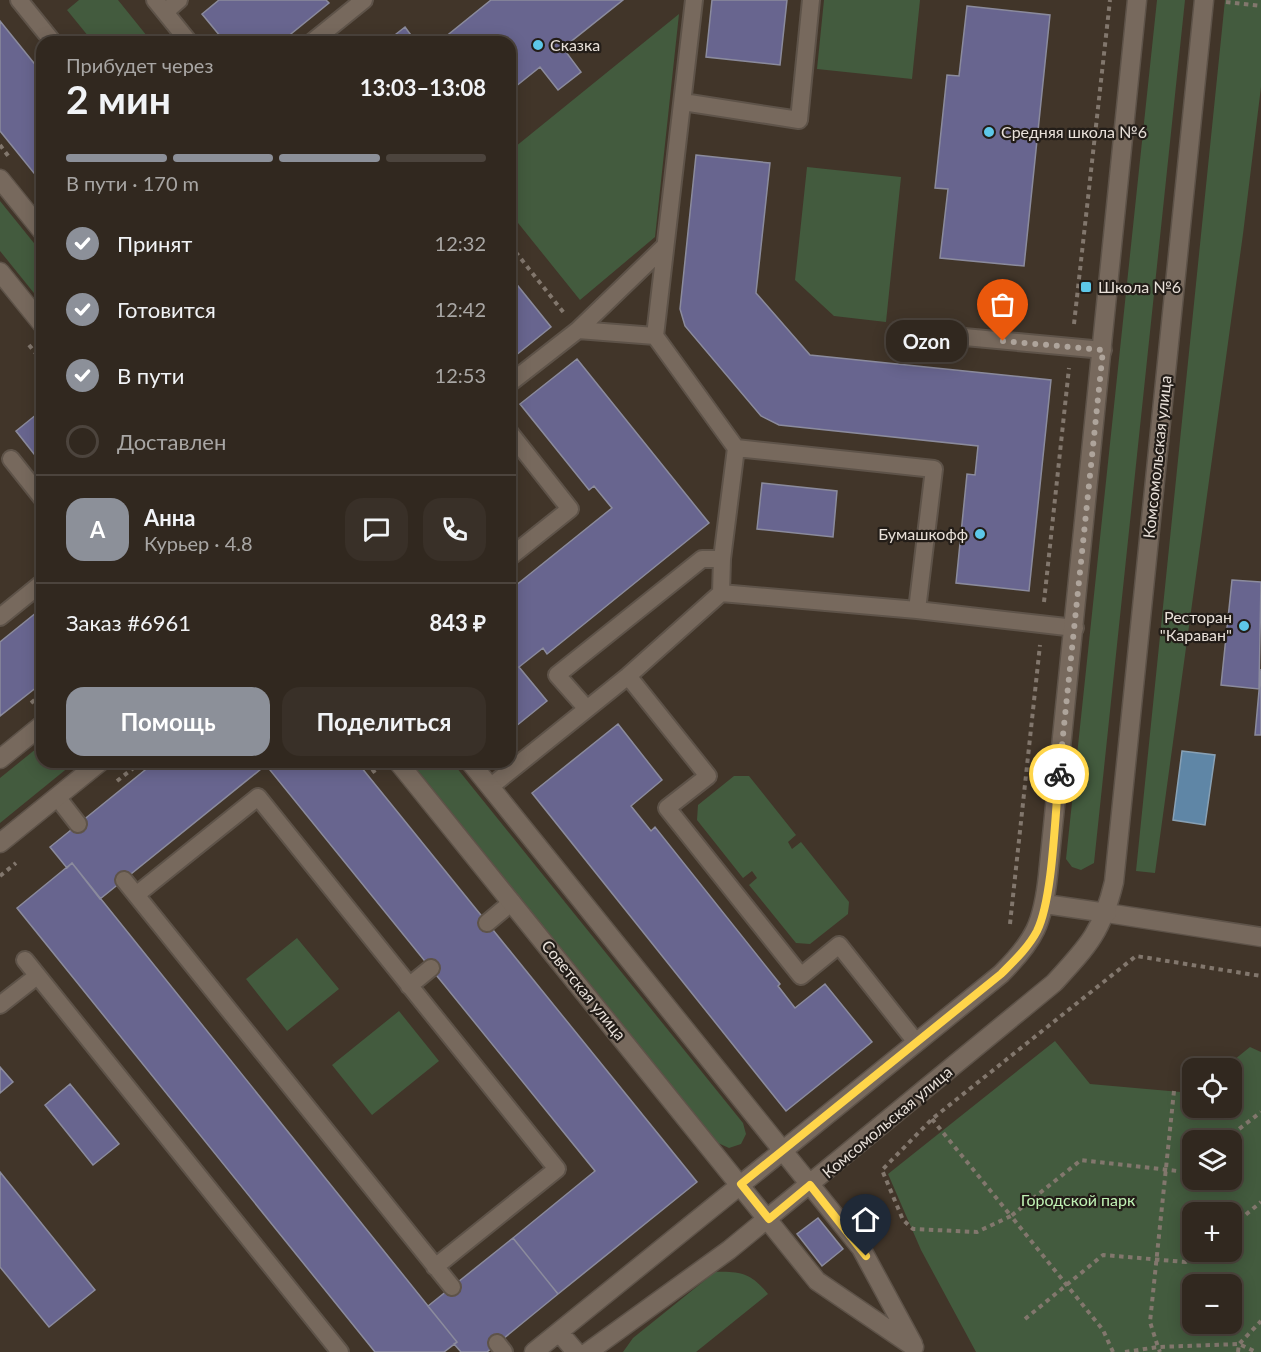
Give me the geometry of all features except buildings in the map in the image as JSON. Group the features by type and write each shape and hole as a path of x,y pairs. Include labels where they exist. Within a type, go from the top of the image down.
{"street":[{"path":"534,1352 1001,974 1021,954 1037,930 1045,904 1075,628 1137,0"},
{"name":"Комсомольская улица","path":"588,1352 769,1219 1054,983 1090,944 1107,913 1114,882 1211,1"},
{"path":"0,179 36,224"},
{"path":"0,272 36,317"},
{"path":"0,759 36,730"},
{"path":"0,843 93,768"},
{"name":"Советская улица","path":"403,768 817,1281 916,1349"},
{"path":"475,768 861,1248 916,1349"},
{"path":"1045,904 1261,937"},
{"path":"559,1332 576,1352"}],"lane":[{"path":"19,0 48,36"},
{"path":"179,0 160,6 184,36"},
{"path":"319,36 364,0"},
{"path":"516,766 628,676 721,593 722,559 736,448 655,336 694,0"},
{"path":"683,102 799,120 811,0"},
{"path":"516,378 578,330 664,247"},
{"path":"578,330 655,336"},
{"path":"911,332 1103,350"},
{"path":"516,441 570,509 516,552"},
{"path":"736,448 934,469 917,610"},
{"path":"11,459 36,490"},
{"path":"587,709 557,675 702,559 722,559"},
{"path":"0,617 36,588"},
{"path":"721,593 917,610 1075,628"},
{"path":"628,676 708,776 667,808 801,976 839,945 916,1042"},
{"path":"490,787 514,768"},
{"path":"57,797 78,824"},
{"path":"136,895 258,797 557,1169 435,1267"},
{"path":"124,880 452,1287"},
{"path":"487,923 512,902"},
{"path":"25,960 335,1350"},
{"path":"409,986 431,968"},
{"path":"0,1005 36,976"}],"path":[{"path":"1211,1 1261,6"},
{"path":"516,252 578,330"},
{"path":"1182,1172 1081,1160 1011,1216 977,1232 913,1229 903,1220 882,1170 932,1119 1136,956 1261,976"},
{"path":"1159,1349 1150,1322 1174,1091"},
{"path":"1238,1130 1261,1112"},
{"path":"932,1119 1103,1330 1113,1352"},
{"path":"1242,1218 1261,1202"},
{"path":"1025,1319 1103,1255 1182,1261"},
{"path":"1238,1352 1239,1344 1261,1321"},
{"path":"1125,1352 1239,1344 1256,1352"}],"green space":[{"path":"79,0 118,0 147,36 88,36 67,10"},
{"path":"824,0 920,0 912,79 817,69"},
{"path":"1157,0 1185,0 1094,863 1081,870 1072,867 1066,859"},
{"path":"1225,0 1261,0 1261,87 1243,234 1155,873 1136,871"},
{"path":"679,14 655,237 580,300 516,220 516,146"},
{"path":"807,167 901,177 886,322 834,316 795,280"},
{"path":"0,201 36,246 36,296 0,251"},
{"path":"36,749 36,768 68,768 0,823 0,778"},
{"path":"416,768 457,768 743,1123 746,1134 741,1144 729,1148 718,1143"},
{"path":"734,776 749,776 796,835 788,842 792,849 801,842 849,902 848,914 810,944 796,943 749,885 757,878 752,871 743,878 697,820 698,805"},
{"path":"297,938 339,989 287,1031 246,979"},
{"path":"399,1011 439,1061 372,1115 332,1065"},
{"name":"Городской парк","path":"1055,1041 1090,1084 1182,1092 1182,1118 1242,1118 1242,1058 1236,1058 1250,1047 1261,1052 1261,1352 976,1352 921,1250 888,1174"},
{"path":"715,1272 745,1275 757,1282 768,1294 696,1352 623,1352 633,1338"}],"water":[{"path":"1182,751 1215,755 1205,825 1173,820"}],"way so far":[{"path":"1003,341 1103,350 1059,774"}],"place":[{"name":"Сказка","path":"538,45"},
{"name":"Средняя школа №6","path":"989,132"},
{"name":"Школа №6","path":"1086,287"},
{"name":"Ozon","path":"1003,341"},
{"name":"Бумашкофф","path":"980,534"},
{"name":"Ресторан \"Караван\"","path":"1244,626"}],"route":[{"path":"866,1256 810,1185 769,1219 741,1184 1001,974 1021,954 1037,930 1045,904 1059,774"}]}
